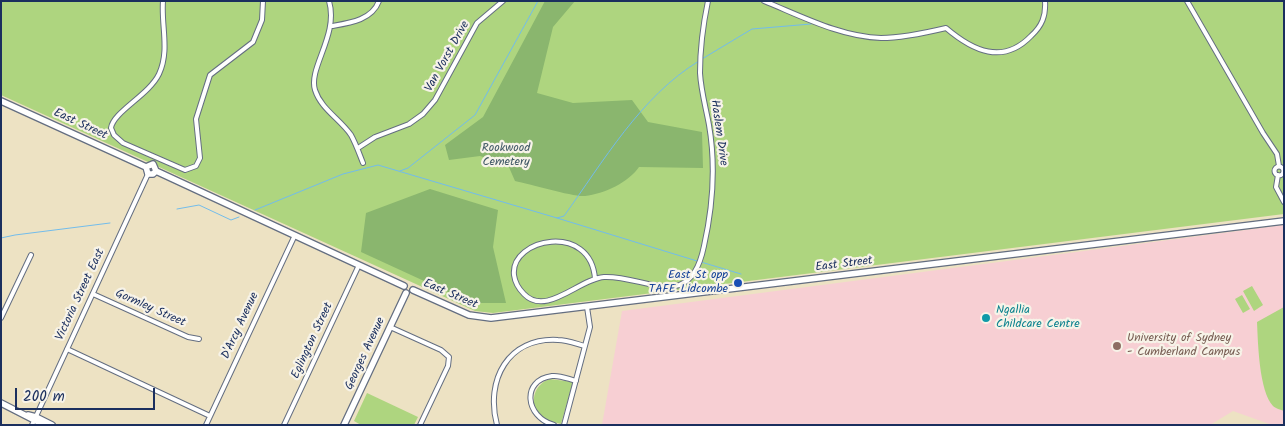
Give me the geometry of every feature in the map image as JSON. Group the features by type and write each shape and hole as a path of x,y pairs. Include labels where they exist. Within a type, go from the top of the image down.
{"main road":[{"name":"East Street","path":"2,100 146,167"},
{"path":"154,161 156,171 153,174 148,174 146,167 154,161"},
{"name":"East Street","path":"156,171 359,265 408,290 480,318 588,307 1284,221"},
{"name":"Georges Avenue","path":"344,425 408,290"},
{"path":"1,403 28,415 34,421 44,425"},
{"path":"34,421 52,425"}],"street":[{"path":"163,1 165,49 159,73 143,96 115,117 111,128 119,140 154,161 181,170 189,170 196,166 200,153 196,118 208,81 214,70 232,60 253,42 262,20 263,1"},
{"path":"330,1 332,26 316,70 314,90 326,110 350,134 358,148 363,163"},
{"path":"332,26 367,17 377,7 379,1"},
{"name":"Van Vorst Drive","path":"358,148 375,137 409,124 423,114 435,100 477,24 503,1"},
{"name":"Haslem Drive","path":"595,279 614,278 650,286 667,286 680,284 689,279 699,266 714,185 709,126 701,85 700,64 708,1"},
{"path":"764,1 837,30 880,38 913,36 946,28 965,44 981,50 1004,52 1022,46 1038,30 1046,14 1045,1"},
{"path":"1187,1 1277,154 1279,166 1274,170 1278,175 1276,187 1284,202"},
{"name":"Victoria Street East","path":"34,421 148,174"},
{"name":"D'Arcy Avenue","path":"206,425 295,235"},
{"path":"558,241 575,245 586,253 592,262 595,279 564,295 543,302 529,299 516,287 513,272 520,256 532,246 558,241"},
{"path":"1,318 31,255"},
{"name":"Eglington Street","path":"284,425 359,265"},
{"name":"Gormley Street","path":"92,294 188,337 199,339"},
{"path":"564,425 590,327 588,307"},
{"path":"390,327 441,350 449,357 448,366 420,425"},
{"path":"497,425 493,392 499,374 509,358 522,347 539,341 559,340 585,346"},
{"path":"67,349 210,416"},
{"path":"554,425 540,419 534,413 530,399 532,391 536,384 547,377 561,376 576,381"}],"shaded area":[{"path":"1284,225 1284,425 1272,425 1233,411 1210,425 602,425 622,311"}],"green space":[{"name":"Rookwood Cemetery","path":"1,1 1284,1 1284,214 493,313 475,311 1,95"},
{"path":"545,1 575,1 553,27 537,93 573,103 632,100 648,122 702,132 703,168 639,167 629,178 615,186 600,193 579,196 515,181 508,165 480,156 449,160 445,145 483,117"},
{"path":"430,189 498,210 493,247 506,303 472,303 361,252 366,213"},
{"path":"1252,286 1263,305 1254,311 1243,291"},
{"path":"1242,295 1250,309 1243,313 1235,299"},
{"path":"1284,307 1284,411 1273,406 1268,399 1260,366 1257,322"},
{"path":"550,379 573,382 561,424 544,419 535,407 534,396 536,390"},
{"path":"367,393 418,417 414,425 361,425 354,421"}],"waterway":[{"path":"400,171 408,168 475,115 538,1"},
{"path":"702,59 752,29 811,24"},
{"path":"255,210 343,174 378,165 557,218 564,216 624,131 641,111 678,75 699,61"},
{"path":"177,209 199,205 231,220 239,217"},
{"path":"557,218 697,261"},
{"path":"1,238 110,223"},
{"path":"701,262 741,274"}],"place":[{"name":"East St opp TAFE Lidcombe","path":"738,283"},
{"name":"Ngallia Childcare Centre","path":"986,318"},
{"name":"University of Sydney - Cumberland Campus","path":"1117,346"}]}
